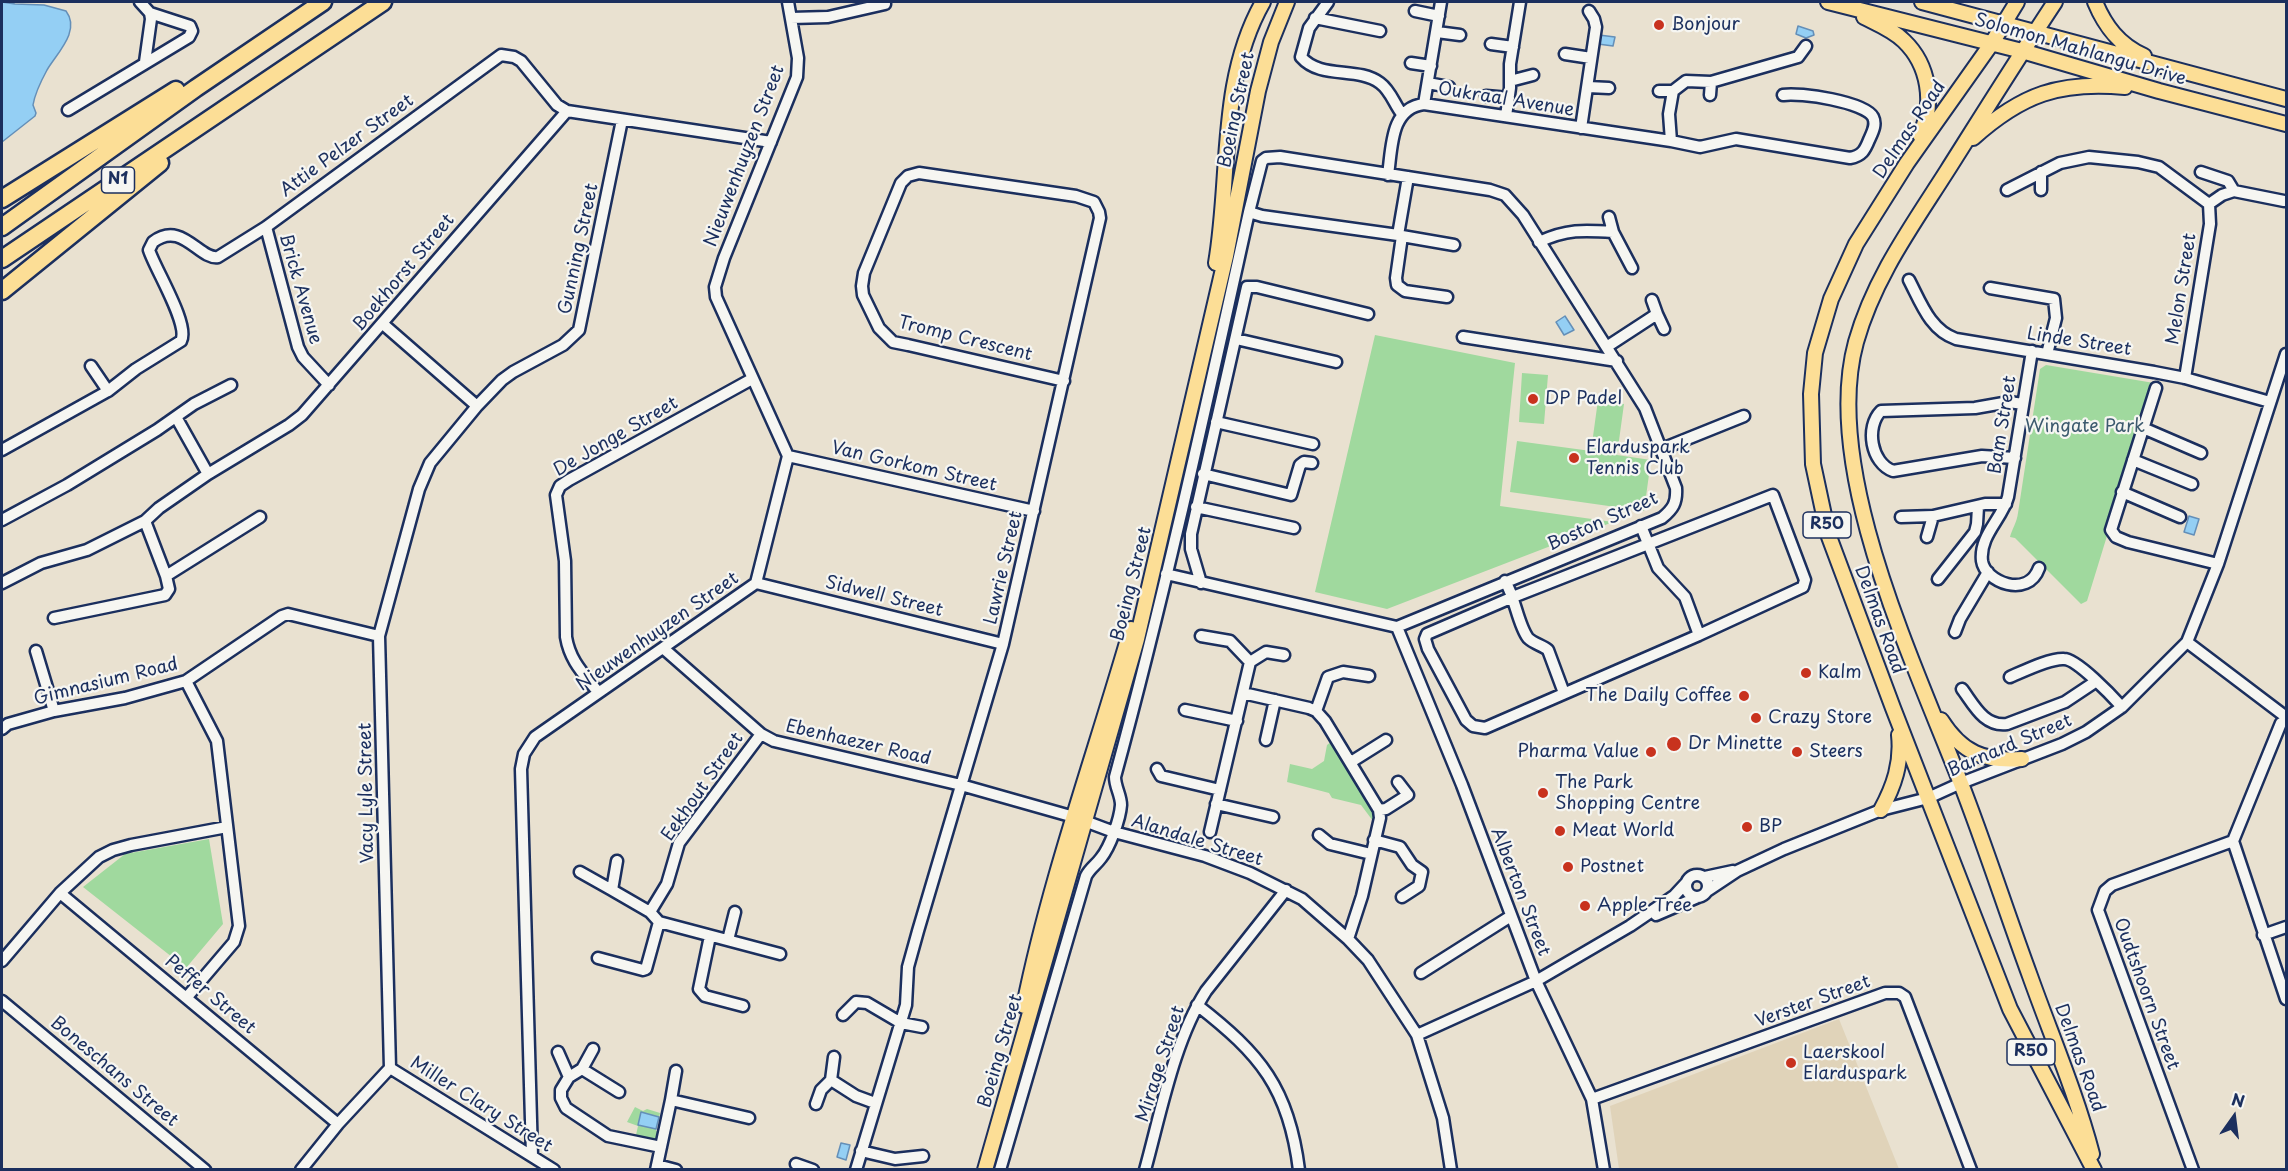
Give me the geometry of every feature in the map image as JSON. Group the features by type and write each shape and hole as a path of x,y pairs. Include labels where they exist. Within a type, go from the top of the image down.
{"highway":[{"path":"2,199 317,2"},
{"name":"N1","path":"2,228 196,88 323,2"},
{"name":"N1","path":"2,259 383,2"},
{"path":"2,290 235,100"}],"main road":[{"name":"Boeing Street","path":"985,1170 1143,587 1172,467 1217,254 1233,85 1252,21 1263,2"},
{"name":"Boeing Street","path":"980,1170 1018,1037 1034,959 1146,606 1226,256 1258,91 1271,42 1287,2"},
{"name":"Solomon Mahlangu Drive","path":"1922,2 2286,99"},
{"name":"R50","path":"2004,23 2018,2"},
{"name":"R50","path":"2035,31 2055,2"},
{"path":"2095,2 2107,28 2121,42 2138,53 2174,69"},
{"name":"Solomon Mahlangu Drive","path":"1835,3 2022,51 2159,91 2286,124"},
{"path":"1835,3 1887,28 1904,40 1921,65 1929,95 1928,111 1923,129 1907,163"},
{"name":"Delmas Road","path":"2004,23 1907,163 1856,244 1831,299 1815,353 1811,394 1813,464 1828,534 2010,1008 2095,1170"},
{"name":"Delmas Road","path":"2035,31 1902,239 1878,283 1855,345 1849,384 1850,441 1861,502 1880,568 1926,699 1961,783 2075,1099 2095,1170"},
{"path":"1960,149 2005,112 2040,94 2061,88 2085,86 2159,91"},
{"path":"1926,699 1951,735 1964,748 1994,760 2022,759"},
{"path":"1881,810 1894,784 1899,762 1900,736 1893,708"}],"street":[{"path":"68,110 189,37 192,31 190,26 150,13 140,2"},
{"name":"Nieuwenhuyzen Street","path":"532,1155 522,761 524,754 535,737 756,584 788,456 716,297 715,288 797,77 798,58 789,2"},
{"path":"1328,2 1309,28 1301,54 1302,59 1324,71 1376,81 1388,91 1402,114 1395,128 1388,174"},
{"path":"1424,104 1441,2"},
{"path":"1506,116 1520,2"},
{"path":"791,18 828,16 885,4"},
{"path":"1415,11 1439,16"},
{"path":"1581,128 1596,23 1589,11"},
{"path":"145,62 150,13"},
{"path":"1315,18 1380,31"},
{"path":"1437,32 1460,35"},
{"path":"1491,44 1513,47"},
{"path":"1671,141 1669,127 1673,91 1686,76 1716,77 1745,68 1798,57 1806,46"},
{"path":"1564,54 1591,58"},
{"name":"Attie Pelzer Street","path":"108,391 184,337 184,328 149,250 153,242 165,237 182,238 190,241 211,257 218,258 266,227 501,56 514,57 521,61 557,105 567,111"},
{"path":"1411,63 1431,66"},
{"path":"1510,81 1533,75"},
{"path":"1710,95 1716,77"},
{"path":"1428,83 1449,87"},
{"path":"1588,87 1609,88"},
{"path":"1659,92 1673,91"},
{"name":"Oukraal Avenue","path":"1402,114 1412,107 1424,104 1700,147 1736,139 1850,158 1866,150 1874,125 1874,117 1869,111 1804,94 1783,95"},
{"path":"1486,96 1509,98"},
{"path":"567,111 771,142"},
{"name":"Boekhorst Street","path":"2,583 41,563 87,550 145,521 159,508 208,474 302,415 567,111"},
{"name":"Gunning Street","path":"477,406 502,380 563,345 579,330 622,120"},
{"name":"Boston Street","path":"1260,165 1266,158 1276,157 1499,192 1515,205 1617,361 1645,408 1676,488 1674,508 1662,518 1396,627"},
{"path":"2007,189 2060,163 2083,157 2138,162 2164,170 2209,204 2222,195 2234,191 2284,201"},
{"name":"Boeing Street","path":"1000,1170 1086,876 1103,856 1119,820 1121,804 1115,777 1147,662 1260,165"},
{"path":"2041,172 2041,190"},
{"path":"2201,172 2228,181 2234,191"},
{"name":"Tromp Crescent","path":"1046,191 919,173 908,176 901,183 864,273 862,286 866,304 879,328 892,342 1064,381"},
{"path":"1408,177 1400,235 1397,285 1405,291 1447,297"},
{"name":"Lawrie Street","path":"856,1170 906,1005 908,967 1003,644 1100,218 1094,202 1046,191"},
{"name":"Melon Street","path":"2185,378 2210,224 2209,204"},
{"path":"1250,212 1262,216 1400,235 1454,245"},
{"path":"1609,217 1613,232 1632,268"},
{"name":"Brick Avenue","path":"266,227 297,347 303,357 329,385"},
{"path":"1539,242 1574,230 1613,232"},
{"name":"Linde Street","path":"1909,280 1933,324 1945,334 1964,341 2185,378 2270,402"},
{"path":"1200,583 1190,543 1203,474 1236,339 1245,291 1251,286 1368,314"},
{"path":"1990,288 2054,298 2056,318 2047,354"},
{"path":"1652,300 1664,329"},
{"path":"1608,346 1657,314"},
{"path":"383,324 477,406"},
{"path":"1463,337 1617,361"},
{"path":"1236,339 1336,362"},
{"name":"Bam Street","path":"2006,504 2032,351"},
{"name":"Barnard Street","path":"1630,926 1703,894 1737,871 1784,849 1881,810 1928,798 2062,744 2086,732 2122,707 2187,642 2218,564 2286,354"},
{"path":"2,450 108,391 91,366"},
{"name":"De Jonge Street","path":"598,692 570,656 568,648 565,561 557,490 568,480 752,379"},
{"path":"2,520 67,485 194,404 231,385"},
{"path":"2156,388 2111,530 2116,537 2128,542 2218,564"},
{"path":"2015,458 1976,457 1893,471 1883,466 1876,454 1872,443 1873,429 1881,411 1975,408 2008,402 2023,404"},
{"name":"Vacy Lyle Street","path":"390,1068 379,636 423,478 430,463 477,406"},
{"path":"1662,449 1744,416"},
{"path":"176,417 208,474"},
{"path":"1216,422 1313,444"},
{"path":"2143,428 2201,453"},
{"name":"Van Gorkom Street","path":"788,456 1034,511"},
{"path":"2133,460 2192,484"},
{"path":"1203,474 1291,495 1299,465 1312,463"},
{"path":"2122,492 2180,517"},
{"path":"1771,495 1775,497 1805,580 1804,586 1699,635 1485,728 1476,727 1466,720 1425,643 1427,634 1513,597 1649,545 1771,495"},
{"path":"1901,517 1933,516 1985,504 2006,504"},
{"path":"2006,504 1991,525 1984,545 1982,562 1988,573 2005,583 2016,586 2032,580 2039,568"},
{"path":"1196,507 1294,528"},
{"path":"1938,579 1975,532 1978,507"},
{"path":"1927,537 1933,516"},
{"path":"166,576 260,517"},
{"path":"54,618 165,595 169,589 166,576 145,521"},
{"path":"1641,526 1658,568 1685,597 1699,635"},
{"path":"1954,632 1988,573"},
{"path":"1166,574 1396,627"},
{"path":"1505,581 1526,634 1534,643 1548,650 1564,693"},
{"name":"Sidwell Street","path":"756,584 1003,644"},
{"name":"Gimnasium Road","path":"2,729 8,724 54,711 125,698 186,681 288,614 379,636"},
{"name":"Alberton Street","path":"1396,627 1462,785 1536,981 1592,1099 1604,1170"},
{"path":"1201,636 1230,641 1250,662"},
{"path":"2187,642 2243,685 2285,723 2233,841 2286,999"},
{"name":"Ebenhaezer Road","path":"663,648 761,734 782,743 961,785 1079,818"},
{"path":"36,651 54,711"},
{"path":"1210,832 1250,662 1266,652 1284,655"},
{"path":"2010,677 2057,659 2065,659 2075,663 2095,682 2104,687 2122,707"},
{"path":"1316,711 1328,677 1350,672 1369,676"},
{"path":"186,681 216,741 238,931 234,942 187,997"},
{"path":"1962,689 1985,719 1998,725 2007,724 2065,702 2095,682"},
{"path":"1243,693 1316,711 1325,721 1379,810 1380,818 1362,896 1348,939"},
{"path":"1266,740 1275,700"},
{"path":"1185,710 1237,721"},
{"name":"Eekhout Street","path":"650,912 667,884 679,843 761,734"},
{"path":"1351,762 1386,740"},
{"path":"1156,769 1161,776 1220,790"},
{"path":"1379,810 1386,809 1408,795 1398,782"},
{"path":"1216,804 1273,817"},
{"name":"Alandale Street","path":"1079,818 1113,832 1205,856 1250,873 1286,890 1315,908 1348,939 1368,960 1384,982 1417,1035 1443,1118 1451,1170"},
{"path":"2,961 60,893 99,857 113,849 227,827"},
{"path":"1319,835 1330,844 1371,854"},
{"path":"1374,840 1400,847 1412,865 1422,872 1419,886 1402,897"},
{"name":"Oudtshoorn Street","path":"2193,1170 2098,910 2105,891 2112,885 2233,841"},
{"path":"612,890 617,861"},
{"name":"Barnard Street","path":"1417,1035 1536,981 1630,926 1674,896 1694,875 1705,877 1737,871"},
{"path":"580,872 650,912 659,922 780,954"},
{"path":"1687,882 1689,892 1703,894 1708,884 1705,877"},
{"name":"Mirage Street","path":"1145,1170 1180,1047 1197,1005 1286,890"},
{"name":"Peffer Street","path":"60,893 338,1124"},
{"path":"728,940 735,912"},
{"path":"1421,973 1511,916"},
{"path":"598,958 646,969 659,922"},
{"path":"2263,935 2286,927"},
{"path":"710,936 699,989 705,996 743,1006"},
{"name":"Verster Street","path":"1592,1099 1885,993 1899,993 1905,997 1916,1024 1971,1170"},
{"name":"Boneschans Street","path":"2,1000 205,1170"},
{"path":"843,1015 856,1002 864,1002 901,1023 922,1027"},
{"path":"1197,1005 1234,1036 1272,1080 1288,1114 1299,1170"},
{"path":"593,1049 582,1069 569,1077 561,1090 561,1098 566,1108 608,1136 661,1147"},
{"path":"558,1052 569,1077"},
{"path":"816,1104 821,1090 831,1080 834,1057"},
{"path":"301,1170 338,1124 390,1068"},
{"name":"Miller Clary Street","path":"390,1068 554,1170"},
{"path":"582,1069 620,1092"},
{"path":"676,1071 657,1167 676,1170"},
{"path":"831,1080 856,1096 875,1102"},
{"path":"671,1100 749,1118"},
{"path":"861,1151 895,1159 923,1156"},
{"path":"796,1164 813,1170"}],"shaded area":[{"name":"Laerskool Elarduspark","path":"1839,1019 1899,1169 1619,1169 1610,1106"}],"green space":[{"path":"1375,335 1515,363 1500,506 1613,522 1387,609 1315,592"},
{"name":"Wingate Park","path":"2046,365 2154,383 2087,601 2081,604 2015,538 2010,537 2017,516 2040,369"},
{"name":"DP Padel","path":"1522,373 1548,375 1544,424 1519,422"},
{"name":"Elarduspark Tennis Club","path":"1598,400 1624,404 1617,455 1651,460 1644,511 1510,492 1517,441 1591,451"},
{"path":"1331,742 1374,812 1373,821 1361,805 1332,798 1329,793 1287,782 1290,764 1312,769 1324,761 1327,745"},
{"path":"209,839 223,924 186,968 83,887 125,854"},
{"path":"635,1107 643,1111 647,1109 660,1113 656,1131 659,1132 657,1141 636,1135 638,1126 627,1122"}],"water":[{"path":"2,2 44,5 66,11 71,26 66,42 47,70 37,92 33,105 35,116 2,142"},
{"path":"1798,26 1813,31 1814,35 1806,38 1796,34"},
{"path":"1599,35 1615,37 1613,46 1598,44"},
{"path":"1565,316 1574,330 1564,335 1556,322"},
{"path":"2189,516 2199,519 2194,535 2184,532"},
{"path":"641,1112 659,1117 656,1129 638,1125"},
{"path":"841,1143 850,1145 846,1160 837,1157"}],"place":[{"name":"Bonjour","path":"1659,25"},
{"name":"DP Padel","path":"1533,399"},
{"name":"Elarduspark Tennis Club","path":"1574,458"},
{"name":"Kalm","path":"1806,673"},
{"name":"The Daily Coffee","path":"1744,696"},
{"name":"Crazy Store","path":"1756,718"},
{"name":"Dr Minette","path":"1674,744"},
{"name":"Pharma Value","path":"1651,752"},
{"name":"Steers","path":"1797,752"},
{"name":"The Park Shopping Centre","path":"1543,793"},
{"name":"BP","path":"1747,827"},
{"name":"Meat World","path":"1560,831"},
{"name":"Postnet","path":"1568,867"},
{"name":"Apple Tree","path":"1585,906"},
{"name":"Laerskool Elarduspark","path":"1791,1063"}]}
